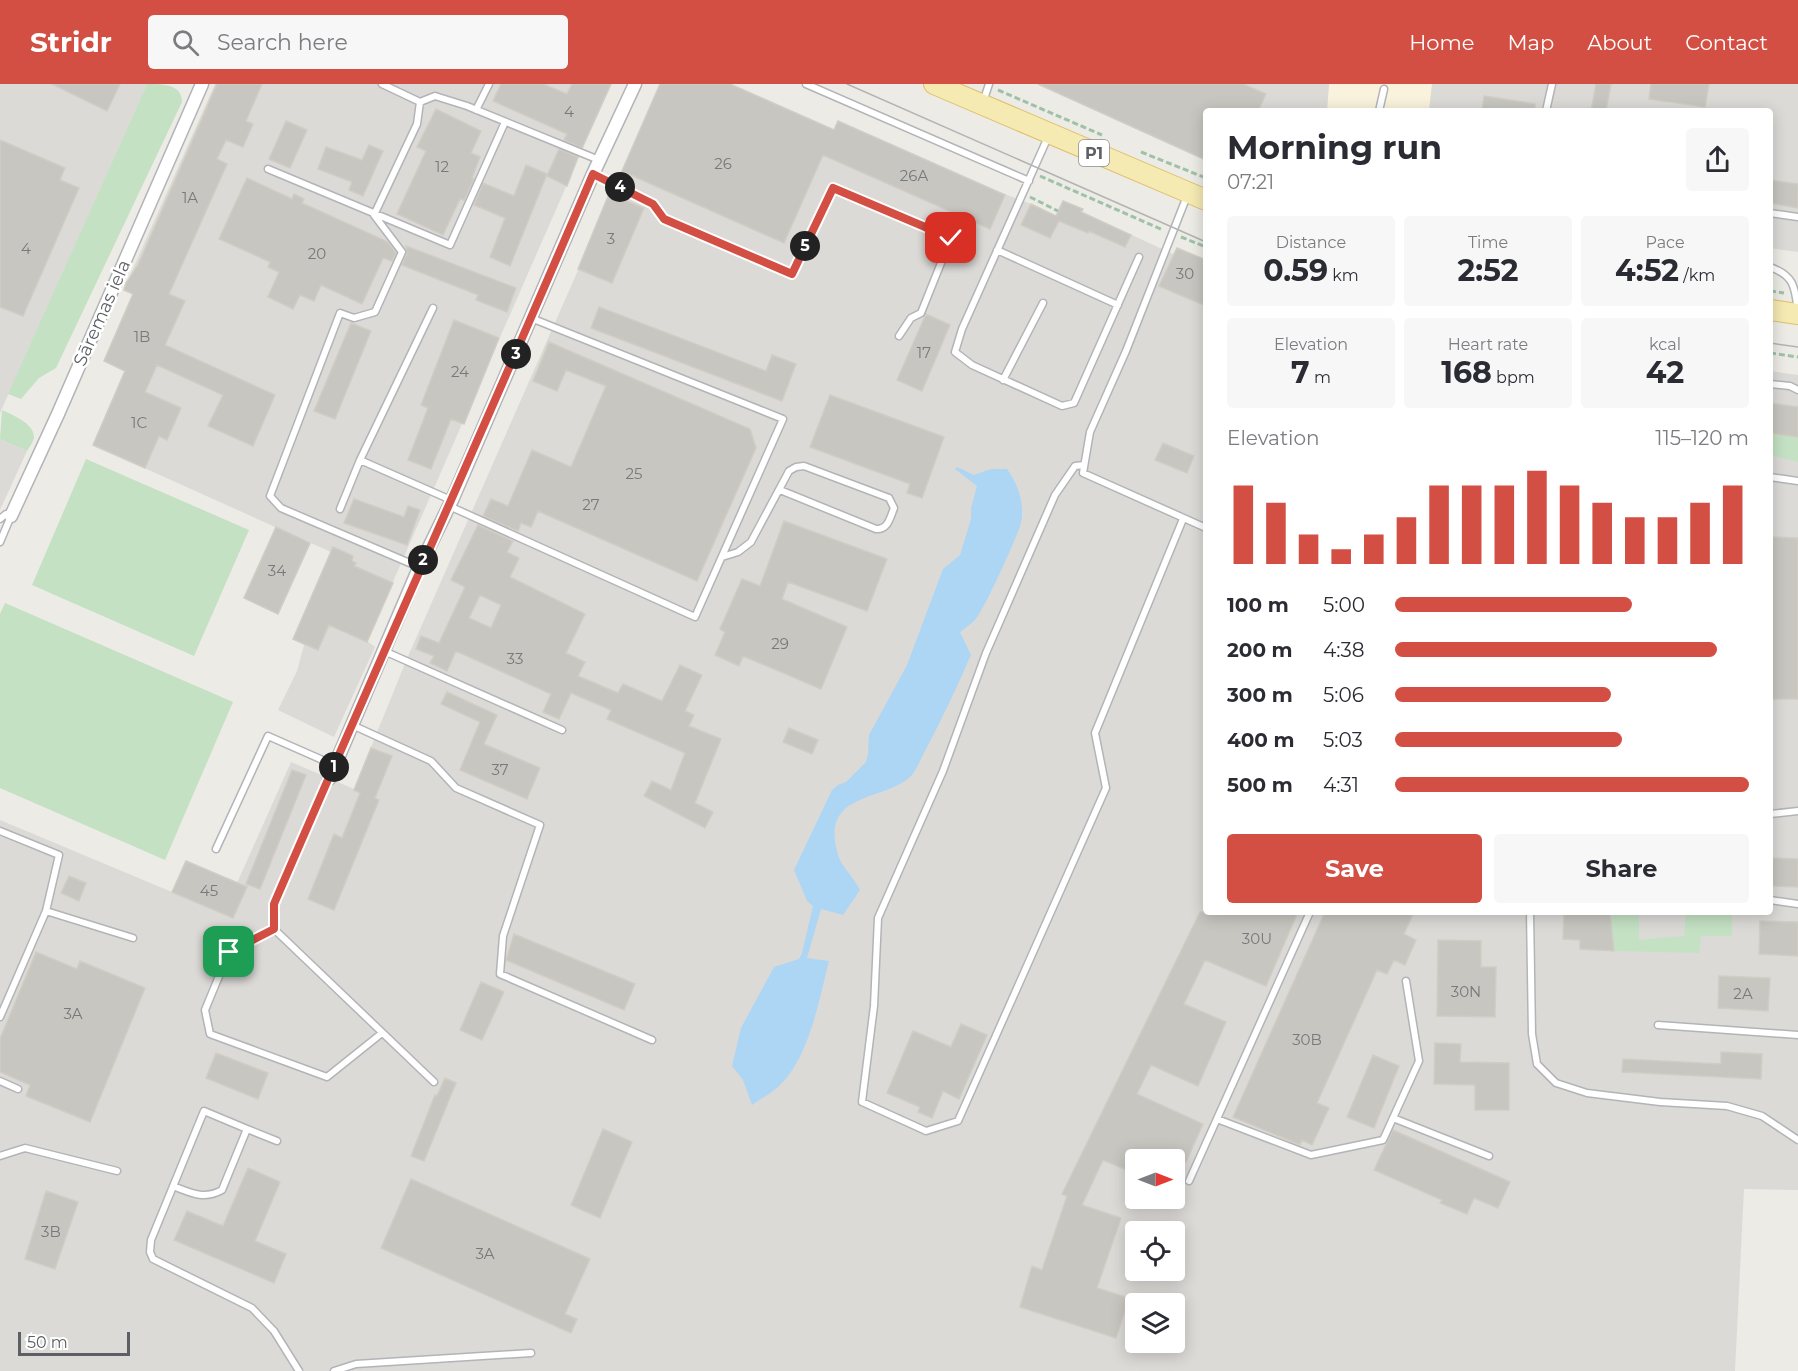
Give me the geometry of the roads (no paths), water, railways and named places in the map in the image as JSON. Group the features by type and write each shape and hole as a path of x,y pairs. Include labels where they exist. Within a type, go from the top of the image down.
{"main road":[{"name":"P1","path":"934,84 1197,197"},
{"path":"1773,310 1798,313"}],"street":[{"path":"329,779 419,568 451,503 593,174 635,84"},
{"name":"Sāremas iela","path":"5,517 58,414 198,85"}],"lane":[{"path":"382,84 420,102 435,96 476,110 599,161"},
{"path":"397,91 400,84"},
{"path":"476,110 489,84"},
{"path":"806,84 1029,181"},
{"path":"1547,108 1552,84"},
{"path":"982,105 989,85"},
{"path":"1380,108 1384,89"},
{"path":"375,214 417,124 420,102"},
{"path":"268,169 450,245 505,122"},
{"path":"1049,135 997,250 955,352 972,365 1062,406 1074,403 1139,257"},
{"path":"593,174 653,204 664,219 792,274 833,188 951,238 921,313 911,318 899,336"},
{"path":"1197,197 1172,234 1126,351 1090,432 1083,473 1203,527"},
{"path":"1773,213 1798,217"},
{"path":"375,214 402,252 375,312 354,318 340,313 270,496 281,508 419,568"},
{"path":"997,250 1118,305"},
{"path":"1773,268 1785,273 1795,286 1798,313"},
{"path":"1003,380 1043,303"},
{"path":"340,509 360,460 433,308"},
{"path":"360,460 695,617 783,419 531,318"},
{"path":"1773,384 1790,386 1798,390"},
{"path":"1084,465 1075,466 1055,495 986,653 943,771 878,918 874,1006 862,1102 926,1131 958,1121 1106,788 1095,733 1183,519"},
{"path":"722,557 738,552 751,542 789,471 796,467 804,466 889,498 894,508 887,526 882,530 780,490"},
{"path":"1773,478 1798,481"},
{"name":"Sāremas iela","path":"0,542 5,517"},
{"path":"383,651 562,730"},
{"path":"352,725 431,761 456,788 540,825 503,936 500,974 652,1040"},
{"path":"216,849 268,736 334,765"},
{"path":"329,779 274,904 274,929 434,1082"},
{"path":"1773,814 1798,811"},
{"path":"0,831 59,855 46,911 0,1017"},
{"path":"1773,900 1798,904"},
{"path":"46,911 133,938"},
{"path":"1189,1181 1309,915"},
{"path":"1530,915 1532,1034 1537,1064 1556,1083 1587,1093 1660,1102 1726,1106 1762,1116 1798,1140"},
{"path":"274,929 229,952 205,1010 210,1034 327,1077 382,1033"},
{"path":"1217,1119 1311,1155 1383,1140 1419,1060 1406,981"},
{"path":"1658,1025 1798,1035"},
{"path":"0,1081 18,1089"},
{"path":"277,1141 204,1111 151,1240 150,1252 153,1259 252,1308 274,1331 299,1371"},
{"path":"1393,1118 1489,1156"},
{"path":"173,1186 200,1196 213,1195 222,1190 247,1129"},
{"path":"0,1156 25,1148 117,1171"},
{"path":"334,1371 356,1364 531,1353"}],"water":[{"path":"957,467 974,475 991,469 1007,469 1020,494 1021,523 1007,558 979,614 960,632 971,655 914,773 900,784 857,801 838,819 835,834 838,855 860,890 843,915 821,909 807,958 829,961 817,1011 798,1061 789,1075 775,1090 752,1105 743,1080 732,1066 741,1028 774,967 799,959 802,953 813,906 807,901 794,870 832,790 846,782 866,762 869,735 907,665 943,569 960,555 971,519 971,508 977,486 955,469"}],"tram line":[{"path":"847,84 1203,241"},
{"path":"1773,343 1798,347"}]}
